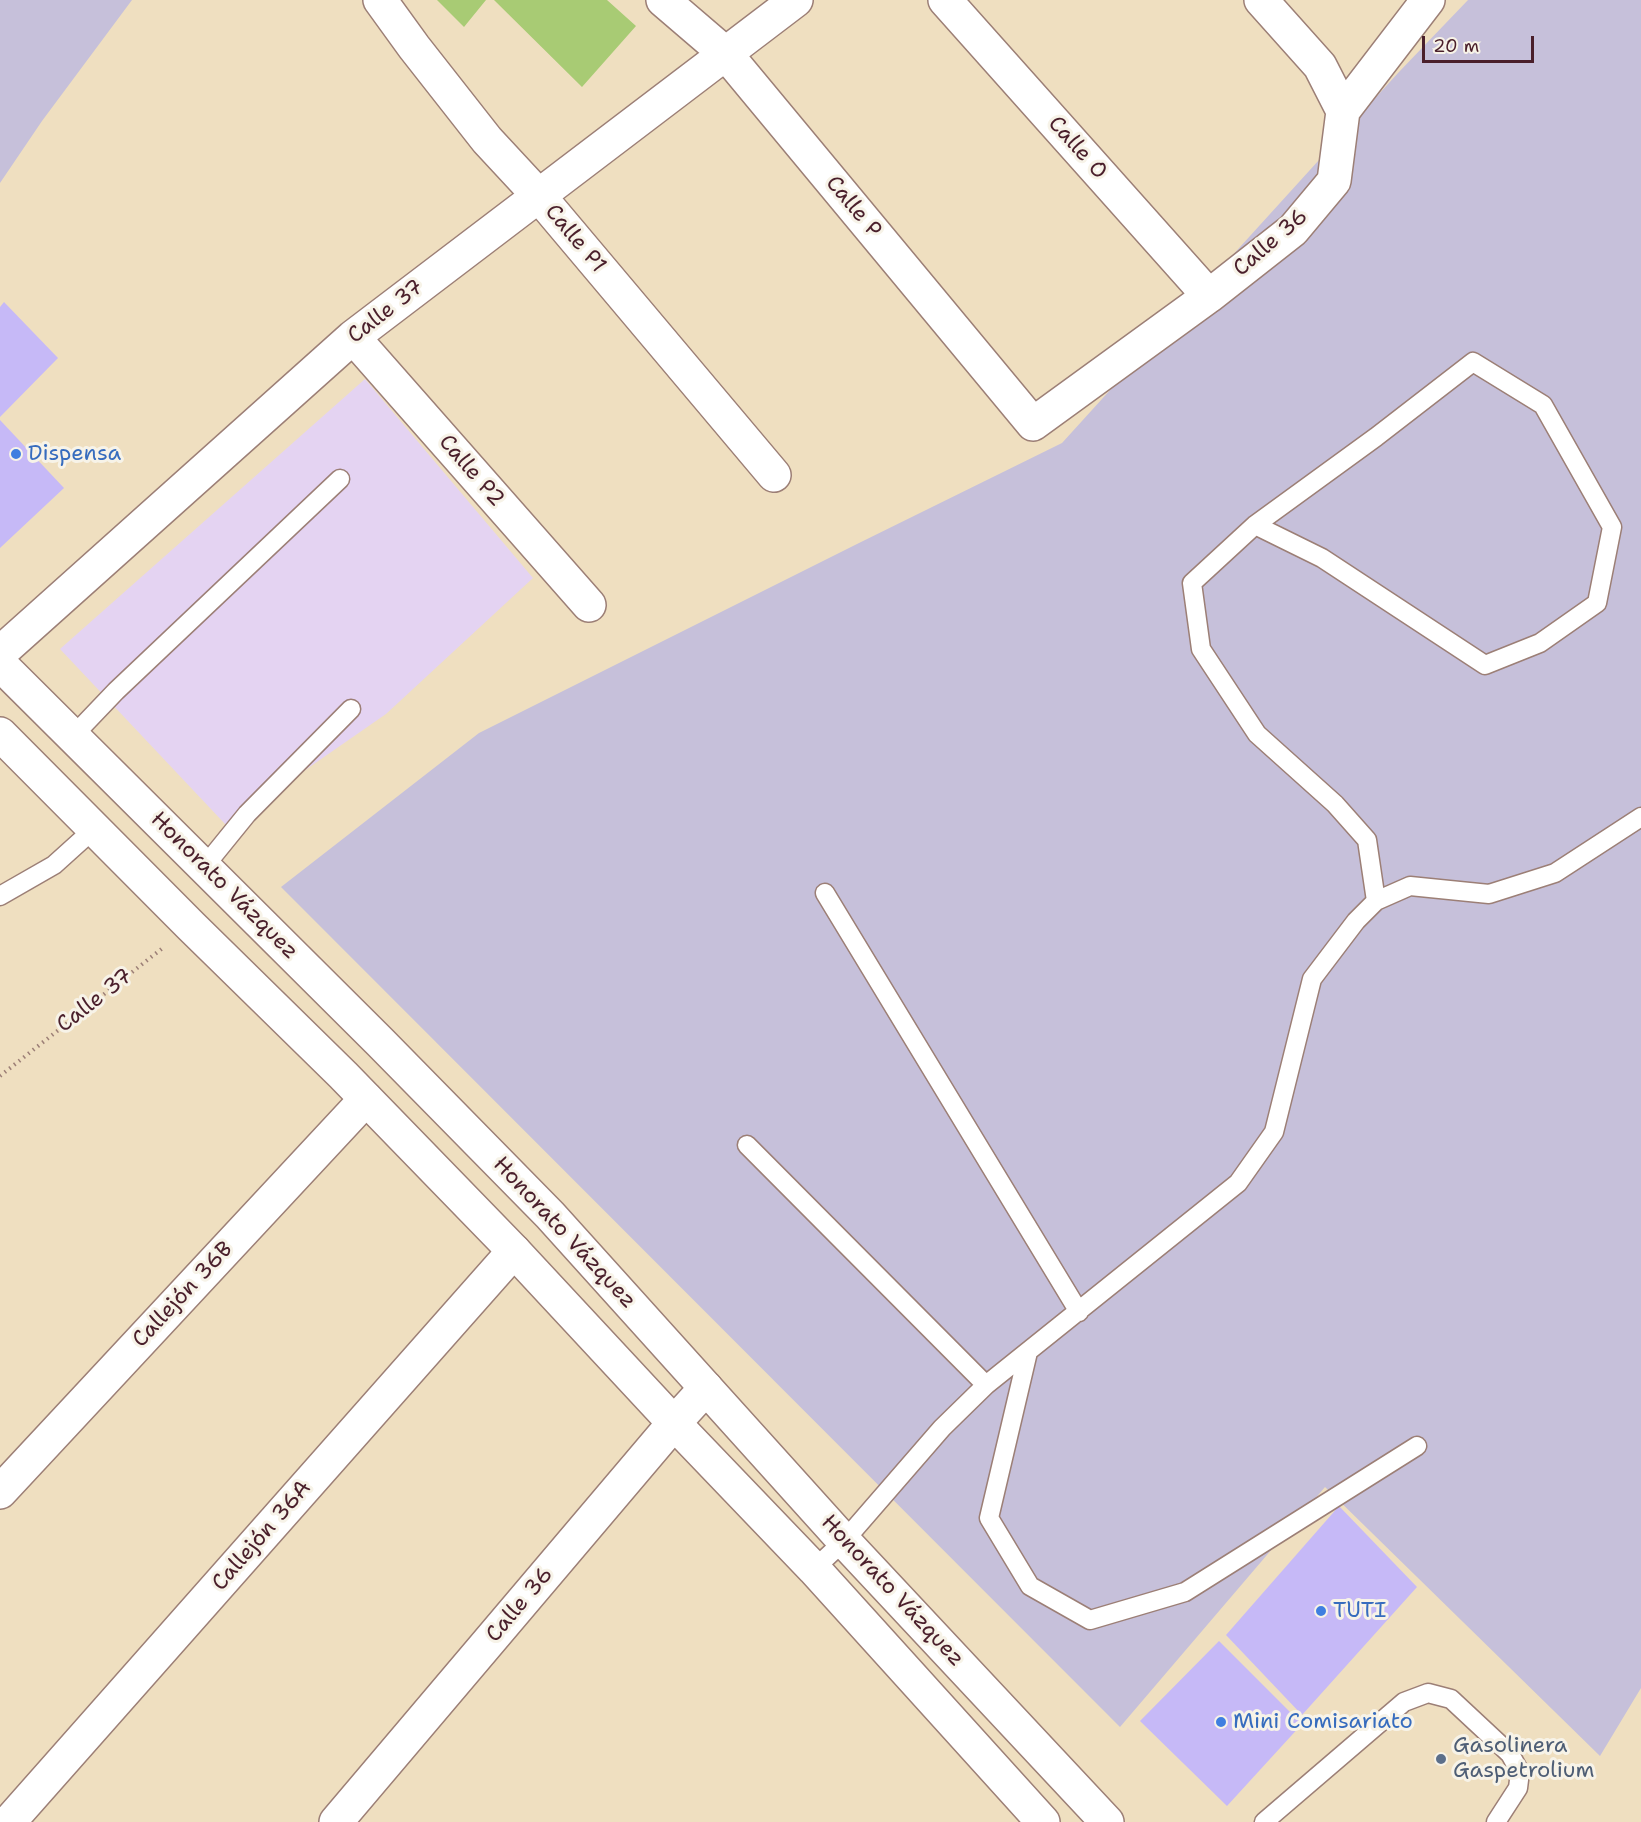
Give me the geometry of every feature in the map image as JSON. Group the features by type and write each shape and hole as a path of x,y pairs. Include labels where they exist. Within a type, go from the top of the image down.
{"street":[{"name":"Calle P1","path":"380,0 487,140 539,196 774,475"},
{"name":"Calle P","path":"663,0 726,54 1033,424"},
{"name":"Calle 37","path":"0,653 353,337 796,0"},
{"name":"Calle O","path":"945,0 1209,296"},
{"path":"1262,0 1320,66 1343,111 1428,0"},
{"name":"Calle 36","path":"1033,424 1209,296 1293,230 1334,181 1343,111"},
{"name":"Calle P2","path":"353,337 589,605"},
{"name":"Honorato Vázquez","path":"0,664 380,1042 550,1215 844,1541 1107,1822"},
{"name":"Honorato Vázquez","path":"0,734 190,926 343,1075 514,1251 674,1424 814,1569 1043,1822"},
{"path":"343,1075 380,1042"},
{"name":"Callejón 36B","path":"0,1492 366,1099"},
{"name":"Callejón 36A","path":"9,1822 514,1251"},
{"name":"Calle 36","path":"336,1822 706,1388"}],"lane":[{"path":"1255,525 1322,558 1485,665 1540,643 1597,603 1612,527 1543,405 1473,362 1376,437 1255,525 1192,583 1201,649 1257,734 1335,804 1367,840 1376,901"},
{"path":"73,736 124,683 340,479"},
{"path":"204,867 247,814 351,709"},
{"path":"814,1569 844,1541 942,1428 986,1384 1238,1183 1274,1132 1312,979 1356,921 1376,901 1410,886 1489,894 1555,873 1641,817"},
{"path":"0,896 54,865 95,828"},
{"path":"825,893 1079,1312"},
{"path":"747,1145 986,1384"},
{"path":"1028,1352 989,1518 1030,1586 1090,1620 1185,1592 1417,1446"},
{"path":"1264,1822 1404,1702 1428,1692 1451,1699 1510,1755 1520,1772 1518,1788 1496,1822"}],"path":[{"name":"Calle 37","path":"0,1076 190,926"}],"shaded area":[{"path":"0,0 132,0 42,121 0,183"},
{"path":"1468,0 1641,0 1641,1688 1600,1756 1325,1487 1120,1727 281,887 479,733 1062,443 1398,73"},
{"path":"365,379 533,578 386,714 226,825 60,649"}],"green space":[{"path":"437,0 486,0 464,27"},
{"path":"494,0 607,0 636,26 582,87"}],"building":[{"name":"Dispensa","path":"4,302 58,358 0,417 0,307"},
{"name":"Dispensa","path":"0,420 64,488 0,548"},
{"name":"TUTI","path":"1339,1506 1417,1587 1302,1715 1226,1635"},
{"name":"Mini Comisariato","path":"1219,1641 1302,1724 1227,1806 1140,1721"}],"place":[{"name":"Dispensa","path":"16,454"},
{"name":"TUTI","path":"1321,1611"},
{"name":"Mini Comisariato","path":"1221,1722"},
{"name":"Gasolinera Gaspetrolium","path":"1441,1759"}]}
